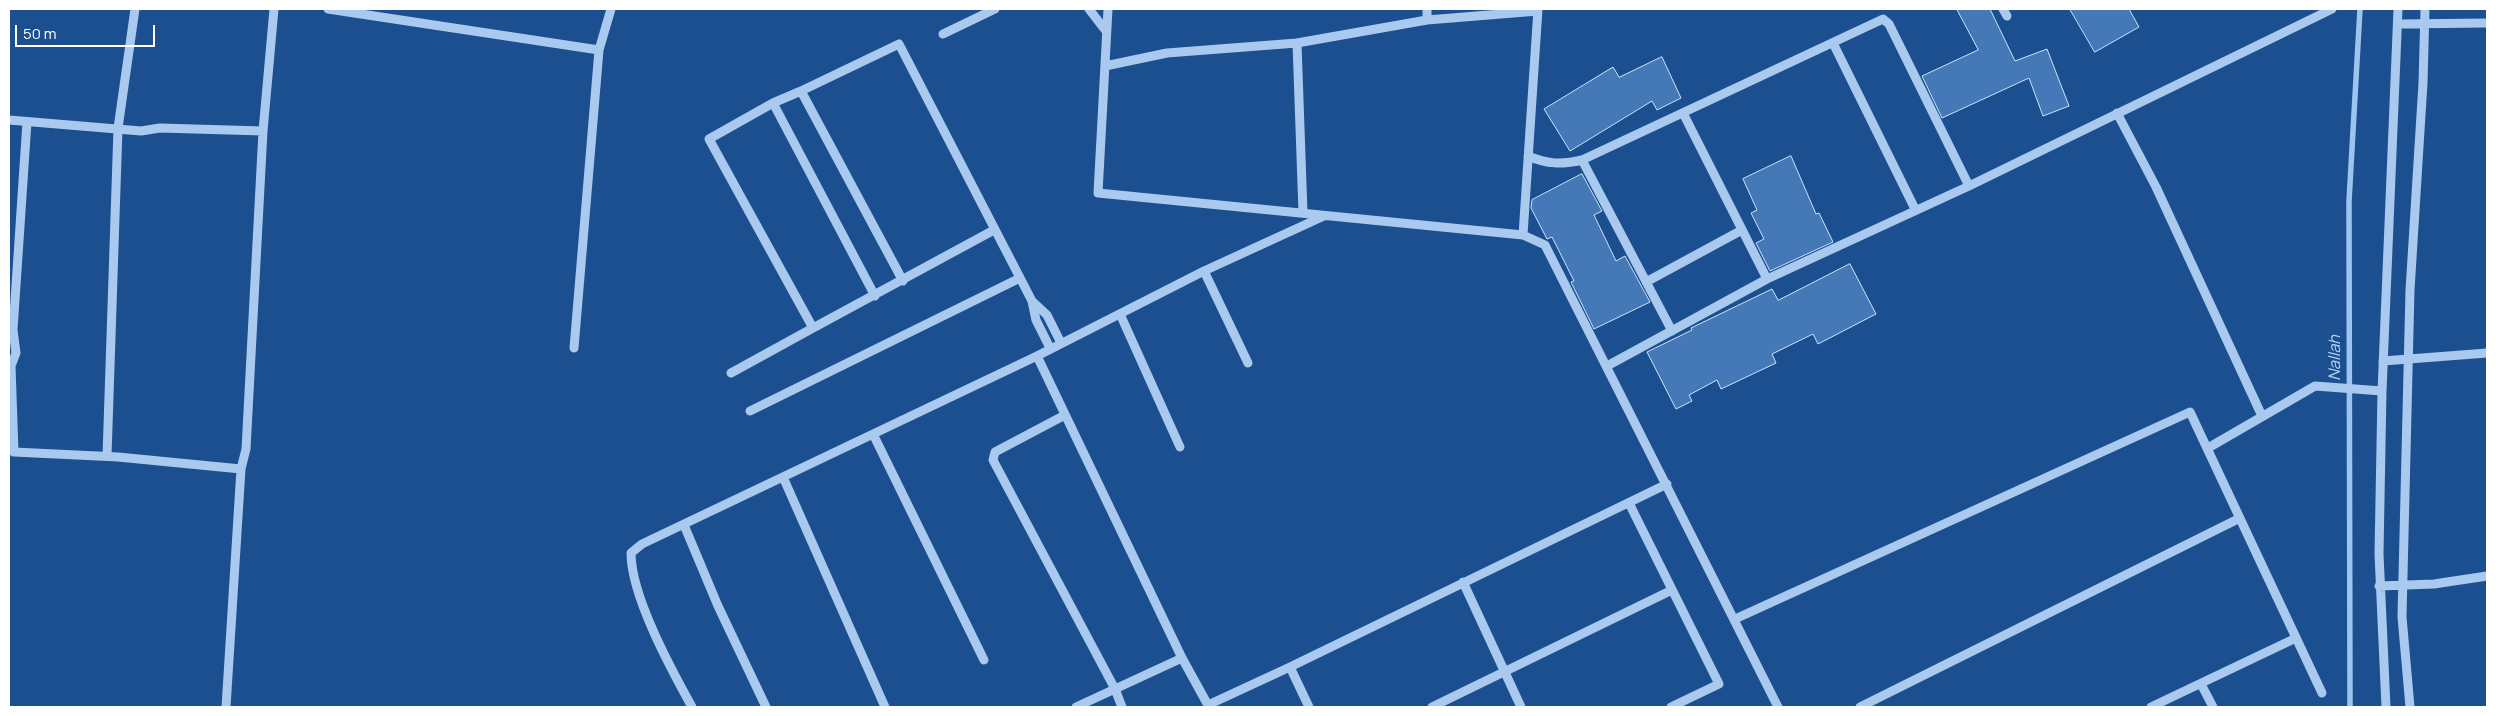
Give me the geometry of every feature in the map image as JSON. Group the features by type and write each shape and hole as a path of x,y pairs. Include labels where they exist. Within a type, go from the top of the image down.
{"street":[{"path":"107,456 118,128 135,9"},
{"path":"226,707 241,469 246,449 262,131 274,9"},
{"path":"328,9 599,50"},
{"path":"574,348 599,50 611,9"},
{"path":"943,34 995,9"},
{"path":"1089,9 1106,31"},
{"path":"1108,9 1098,193 1522,235 1545,245 1778,707"},
{"path":"1427,9 1427,20"},
{"path":"1607,366 1767,279 1915,209 1969,186 2332,9"},
{"path":"2386,707 2379,586 2382,391 2398,9"},
{"path":"2410,707 2402,617 2410,290 2423,83 2425,9"},
{"path":"1104,66 1167,53 1297,43 1427,20 1538,10 1522,235"},
{"path":"1528,156 1544,162 1558,164 1582,160 1883,19 1889,24 1969,186"},
{"path":"2398,24 2487,23"},
{"path":"1297,43 1303,213"},
{"path":"1833,43 1915,209"},
{"path":"813,328 709,139 773,103 899,44 1032,302 1036,320 1050,348"},
{"path":"801,91 903,281"},
{"path":"773,103 875,296"},
{"path":"1683,113 1767,279"},
{"path":"2117,113 2156,188 2262,416"},
{"path":"9,120 141,131 168,128 262,131"},
{"path":"27,122 13,330 16,353 11,366 14,452 107,456 241,469"},
{"path":"1582,160 1672,331"},
{"path":"692,707 668,662 640,597 631,570 631,553 642,544 1037,356 1204,270 1324,216"},
{"path":"731,373 994,230"},
{"path":"1646,282 1742,230"},
{"path":"1204,270 1248,363"},
{"path":"750,411 1020,278"},
{"path":"1032,302 1047,315 1061,343"},
{"path":"1120,314 1180,447"},
{"path":"2383,361 2487,353"},
{"path":"1037,356 1182,658 1208,706 1667,484"},
{"path":"2208,448 2315,386 2382,391"},
{"path":"1735,619 2190,412 2322,693"},
{"path":"1065,414 995,452 993,460 1115,689 1122,707"},
{"path":"874,434 984,660"},
{"path":"783,477 886,707"},
{"path":"1629,503 1719,684 1671,707"},
{"path":"1860,707 2240,518"},
{"path":"684,525 718,606 766,707"},
{"path":"2379,586 2487,576"},
{"path":"1463,582 1521,707"},
{"path":"1432,707 1672,590"},
{"path":"2151,707 2296,638"},
{"path":"1076,707 1182,658"},
{"path":"1290,667 1308,707"},
{"path":"2201,684 2212,707"}],"building":[{"path":"1957,9 1990,9 2015,61 2047,49 2069,106 2043,116 2029,78 1942,118 1922,76 1978,50"},
{"path":"2070,9 2129,9 2139,27 2095,52"},
{"path":"1662,57 1681,98 1657,110 1652,101 1570,151 1544,109 1613,67 1619,77"},
{"path":"1791,156 1816,214 1819,213 1833,242 1770,271 1756,243 1764,239 1751,213 1757,210 1743,179"},
{"path":"1582,174 1602,211 1594,215 1616,261 1625,256 1650,302 1594,329 1571,282 1574,281 1552,237 1547,239 1531,208 1532,200"},
{"path":"1850,264 1876,314 1818,344 1813,334 1772,354 1776,363 1721,389 1717,380 1689,395 1692,401 1676,409 1647,352 1692,330 1691,328 1772,289 1778,300"}],"waterway":[{"name":"Nallah","path":"2350,707 2349,201 2360,9"}]}
